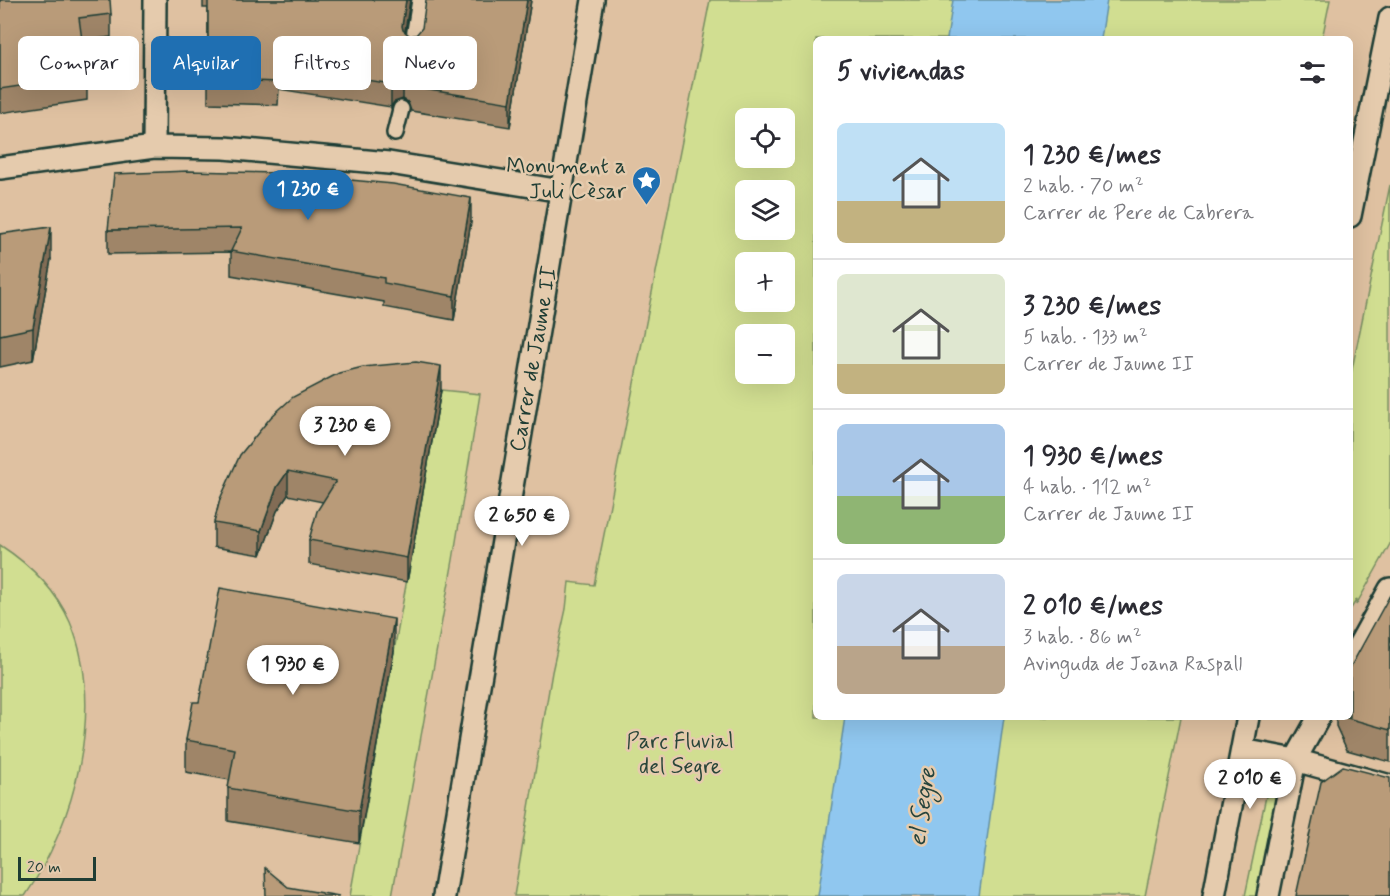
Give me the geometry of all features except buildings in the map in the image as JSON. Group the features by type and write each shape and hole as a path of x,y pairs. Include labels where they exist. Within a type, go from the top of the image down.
{"street":[{"path":"154,147 155,0"},
{"path":"414,36 420,0"},
{"name":"Carrer de Jaume II","path":"444,896 593,0"},
{"path":"1353,201 1390,18"},
{"path":"395,133 401,109"},
{"path":"0,168 154,147 224,148 389,163 562,191"},
{"path":"1353,656 1390,589"},
{"path":"1214,896 1247,720"},
{"path":"1268,896 1295,760 1317,720"},
{"path":"1242,750 1295,760 1390,786"}],"green space":[{"name":"Parc Fluvial del Segre","path":"710,0 1330,0 1323,36 813,36 813,720 1180,720 1145,896 514,896 552,672 566,609 569,582 594,585"},
{"path":"1390,185 1390,544 1356,605 1357,599 1353,605 1353,364"},
{"path":"441,390 480,394 453,560 392,896 350,896"},
{"path":"0,545 41,579 64,610 80,655 85,691 85,727 80,764 71,800 43,867 25,896 0,896"},
{"path":"1269,782 1286,786 1263,896 1245,896"}],"water":[{"path":"953,0 1107,0 1101,36 947,36"},
{"name":"el Segre","path":"845,720 1004,720 979,896 818,896"}],"place":[{"name":"Monument a Juli Cèsar","path":"647,206"}]}
